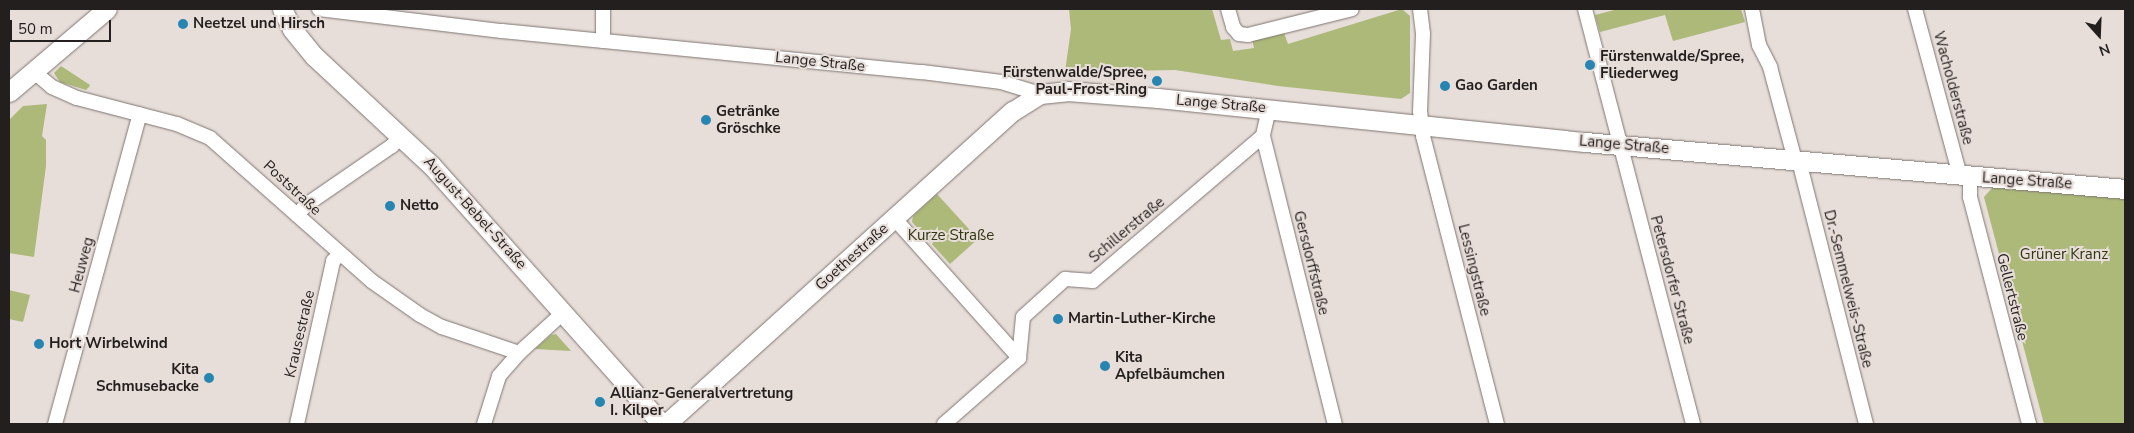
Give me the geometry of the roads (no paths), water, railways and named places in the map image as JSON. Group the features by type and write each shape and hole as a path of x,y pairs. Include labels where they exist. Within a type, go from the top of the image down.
{"street":[{"path":"9,92 107,9"},
{"name":"August-Bebel-Straße","path":"282,9 292,29 314,56 401,135 432,166 664,424"},
{"name":"Lange Straße","path":"319,9 603,41 922,72 1001,82 1040,94 1067,91 1420,123 1619,144 2125,189"},
{"path":"603,9 603,41"},
{"path":"1228,9 1233,27 1239,34 1248,35 1352,9"},
{"name":"Lessingstraße","path":"1420,9 1423,34 1420,123 1497,424"},
{"name":"Petersdorfer Straße","path":"1585,9 1693,424"},
{"name":"Dr.-Semmelweis-Straße","path":"1752,9 1759,45 1770,67 1797,160 1866,424"},
{"name":"Wacholderstraße","path":"1915,9 1965,176"},
{"name":"Poststraße","path":"33,71 52,87 69,94 177,124 210,138 373,282 442,327 519,353"},
{"name":"Goethestraße","path":"664,424 1013,111 1040,94"},
{"name":"Gersdorffstraße","path":"1269,109 1263,136 1335,424"},
{"name":"Heuweg","path":"55,424 140,114"},
{"path":"297,215 306,205 392,146 401,135"},
{"name":"Schillerstraße","path":"1019,358 1023,317 1065,279 1093,281 1263,136"},
{"name":"Gellertstraße","path":"1965,176 2029,424"},
{"path":"894,218 1019,358 944,424"},
{"name":"Krausestraße","path":"297,424 333,261 340,254"},
{"path":"484,424 499,376 519,353 564,312"}],"place":[{"name":"Neetzel und Hirsch","path":"183,24"},
{"name":"Fürstenwalde/Spree, Fliederweg","path":"1590,65"},
{"name":"Fürstenwalde/Spree, Paul-Frost-Ring","path":"1157,81"},
{"name":"Gao Garden","path":"1445,86"},
{"name":"Getränke Gröschke","path":"706,120"},
{"name":"Netto","path":"390,206"},
{"name":"Martin-Luther-Kirche","path":"1058,319"},
{"name":"Hort Wirbelwind","path":"39,344"},
{"name":"Kita Apfelbäumchen","path":"1105,366"},
{"name":"Kita Schmusebacke","path":"209,378"},
{"name":"Allianz-Generalvertretung I. Kilper","path":"600,402"}],"park label":[{"name":"Kurze Straße","path":"951,236"},
{"name":"Grüner Kranz","path":"2064,255"}]}
